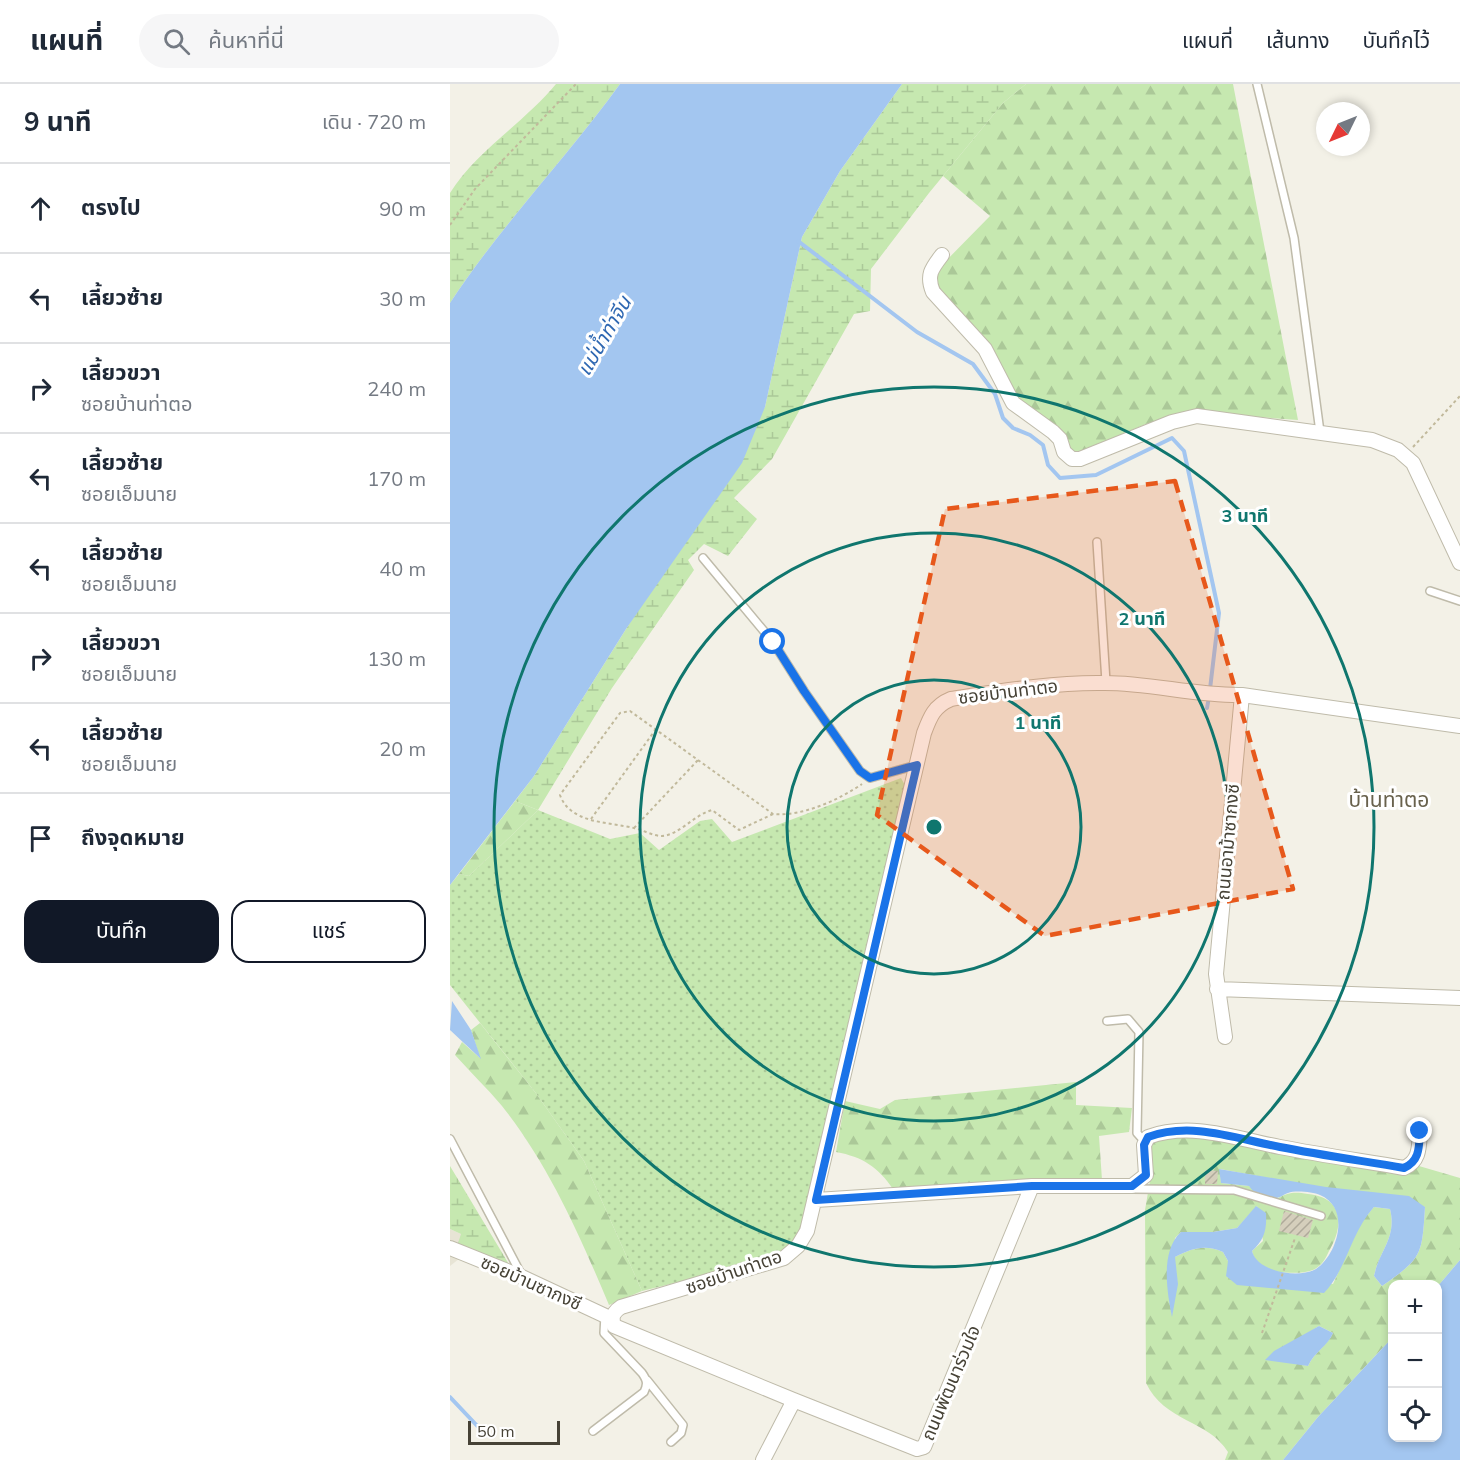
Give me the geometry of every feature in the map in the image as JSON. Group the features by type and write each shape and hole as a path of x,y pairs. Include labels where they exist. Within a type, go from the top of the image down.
{"street":[{"path":"942,255 930,271 928,281 933,292 985,350 1013,403 1053,432 1060,439 1064,452 1072,459 1080,459 1172,422 1197,416 1372,440 1398,450 1413,463 1460,563"},
{"name":"ซอยบ้านท่าตอ","path":"608,1317 621,1307 784,1258 798,1246 807,1231 917,765 932,713 941,703 1022,688 1106,682 1213,696 1242,695 1460,726"},
{"name":"ถนนอาม้าซากงซี","path":"1225,1037 1216,974 1242,695"},
{"path":"1217,989 1460,998"},
{"path":"816,1200 1132,1186 1146,1175 1145,1142 1148,1137 1165,1130 1194,1130 1404,1168 1412,1164 1418,1156 1420,1131"},
{"name":"ถนนพัฒนาร่วมใจ","path":"791,1400 917,1449 924,1447 1031,1189"},
{"name":"ซอยบ้านซากงซี","path":"450,1248 522,1277 608,1317"},
{"path":"608,1317 614,1326 791,1400 791,1406 763,1460"}],"lane":[{"path":"1257,84 1294,238 1320,432"},
{"path":"1097,542 1106,682"},
{"path":"703,558 773,642 860,771 870,778 917,765"},
{"path":"1430,591 1460,601"},
{"path":"1107,1021 1128,1019 1139,1032 1137,1133 1145,1142"},
{"path":"450,1138 522,1277"},
{"path":"1031,1189 1234,1190 1321,1216"},
{"path":"608,1317 604,1333 647,1380 683,1425 681,1433 671,1442"},
{"path":"593,1431 644,1392 647,1380"}],"path":[{"path":"450,225 475,189 576,84"},
{"path":"1404,455 1427,435 1460,396"},
{"path":"773,814 630,711 620,713 560,795 563,803 572,811 591,819 660,836 669,834 701,813 711,810 739,830 773,814 786,815 844,796 870,778"},
{"path":"591,819 656,729"},
{"path":"634,828 698,760"},
{"path":"1262,1333 1294,1238"}],"highlighted area":[{"path":"1175,481 1293,889 1045,936 877,815 945,509"}],"shaded area":[{"path":"450,1229 461,1234 469,1251 450,1266"}],"green space":[{"path":"556,84 620,84 490,246 450,303 450,193 473,164"},
{"path":"902,84 1026,84 1003,103 929,193 871,269 870,311 854,314 772,459 734,498 757,519 728,556 704,544 688,560 694,570 612,688 538,810 515,801 534,776 765,407 802,237 840,171"},
{"path":"1026,84 1233,84 1298,420 1189,412 1146,424 1074,454 1066,440 1018,398 993,350 932,284 936,271 990,216 943,176 1003,103"},
{"path":"901,778 906,787 801,1236 787,1252 768,1260 642,1291 584,1161 535,1092 450,985 450,885 459,874 469,876 538,810 610,839 640,833 659,850 700,821 712,819 732,842"},
{"path":"515,801 538,810 469,876 459,874"},
{"path":"480,1023 535,1092 584,1161 642,1291 609,1305 575,1227 534,1152 502,1106 455,1055 462,1042 480,1058 471,1030"},
{"path":"1076,1082 1076,1105 1132,1108 1129,1132 1099,1136 1102,1180 893,1189 869,1164 836,1152 845,1101 880,1109 895,1100"},
{"path":"1229,1128 1320,1149 1395,1159 1460,1178 1460,1260 1442,1281 1390,1280 1412,1262 1421,1246 1425,1207 1220,1169 1221,1183 1249,1186 1278,1198 1292,1193 1320,1197 1329,1201 1338,1214 1337,1232 1322,1263 1307,1272 1275,1271 1333,1284 1361,1222 1374,1207 1390,1209 1392,1219 1390,1236 1374,1276 1382,1286 1388,1282 1388,1342 1318,1417 1283,1460 1225,1460 1228,1452 1220,1441 1164,1406 1146,1383 1145,1210 1152,1169 1143,1133","holes":["1257,1206 1263,1241 1252,1251 1253,1256 1258,1263 1273,1271 1228,1261 1223,1252 1193,1249 1175,1257 1172,1315 1169,1298 1175,1238 1181,1232 1213,1232 1237,1228","1319,1326 1333,1333 1308,1366 1289,1362 1305,1335"]},
{"path":"450,1166 510,1266 457,1246 461,1234 450,1229"}],"water":[{"name":"แม่น้ำท่าจีน","path":"620,84 902,84 840,171 802,237 765,407 742,463 626,629 534,776 450,885 450,303 490,246"},
{"path":"452,1001 471,1030 481,1059 450,1030"},
{"path":"1219,1169 1326,1187 1409,1196 1425,1207 1421,1246 1412,1262 1382,1286 1374,1276 1390,1236 1392,1219 1390,1209 1374,1207 1360,1228 1338,1273 1324,1293 1237,1285 1226,1276 1228,1261 1223,1252 1210,1248 1193,1249 1175,1257 1178,1284 1172,1317 1167,1284 1168,1261 1174,1240 1181,1232 1213,1232 1237,1228 1256,1206 1266,1213 1266,1219 1262,1239 1252,1251 1255,1258 1270,1269 1290,1273 1309,1272 1316,1269 1324,1262 1335,1242 1338,1231 1336,1210 1330,1201 1320,1195 1309,1192 1291,1192 1276,1198 1257,1196 1249,1186 1221,1183"},
{"path":"1460,1260 1460,1460 1283,1460 1318,1417 1388,1342 1388,1442 1442,1442 1442,1281"},
{"path":"1319,1326 1333,1333 1308,1366 1265,1360 1274,1351"}],"building":[{"path":"1205,1170 1218,1171 1217,1184 1205,1184"},
{"path":"1284,1211 1313,1220 1308,1238 1279,1231"}],"waterway":[{"path":"798,241 917,332 973,364 995,394 1003,418 1013,428 1030,435 1043,445 1048,465 1060,478 1096,475 1172,438 1184,451 1219,613 1210,689"},
{"path":"1207,708 1209,697"},
{"path":"450,1397 483,1432"}],"district":[{"name":"บ้านท่าตอ","path":"1389,800"}],"route":[{"path":"773,642 785,658 793,675 860,771 870,778 880,777 917,765 816,1200 1032,1186 1132,1186 1146,1175 1144,1145 1148,1137 1165,1130 1210,1132 1280,1147 1404,1168 1412,1164 1418,1156 1420,1131"}]}
